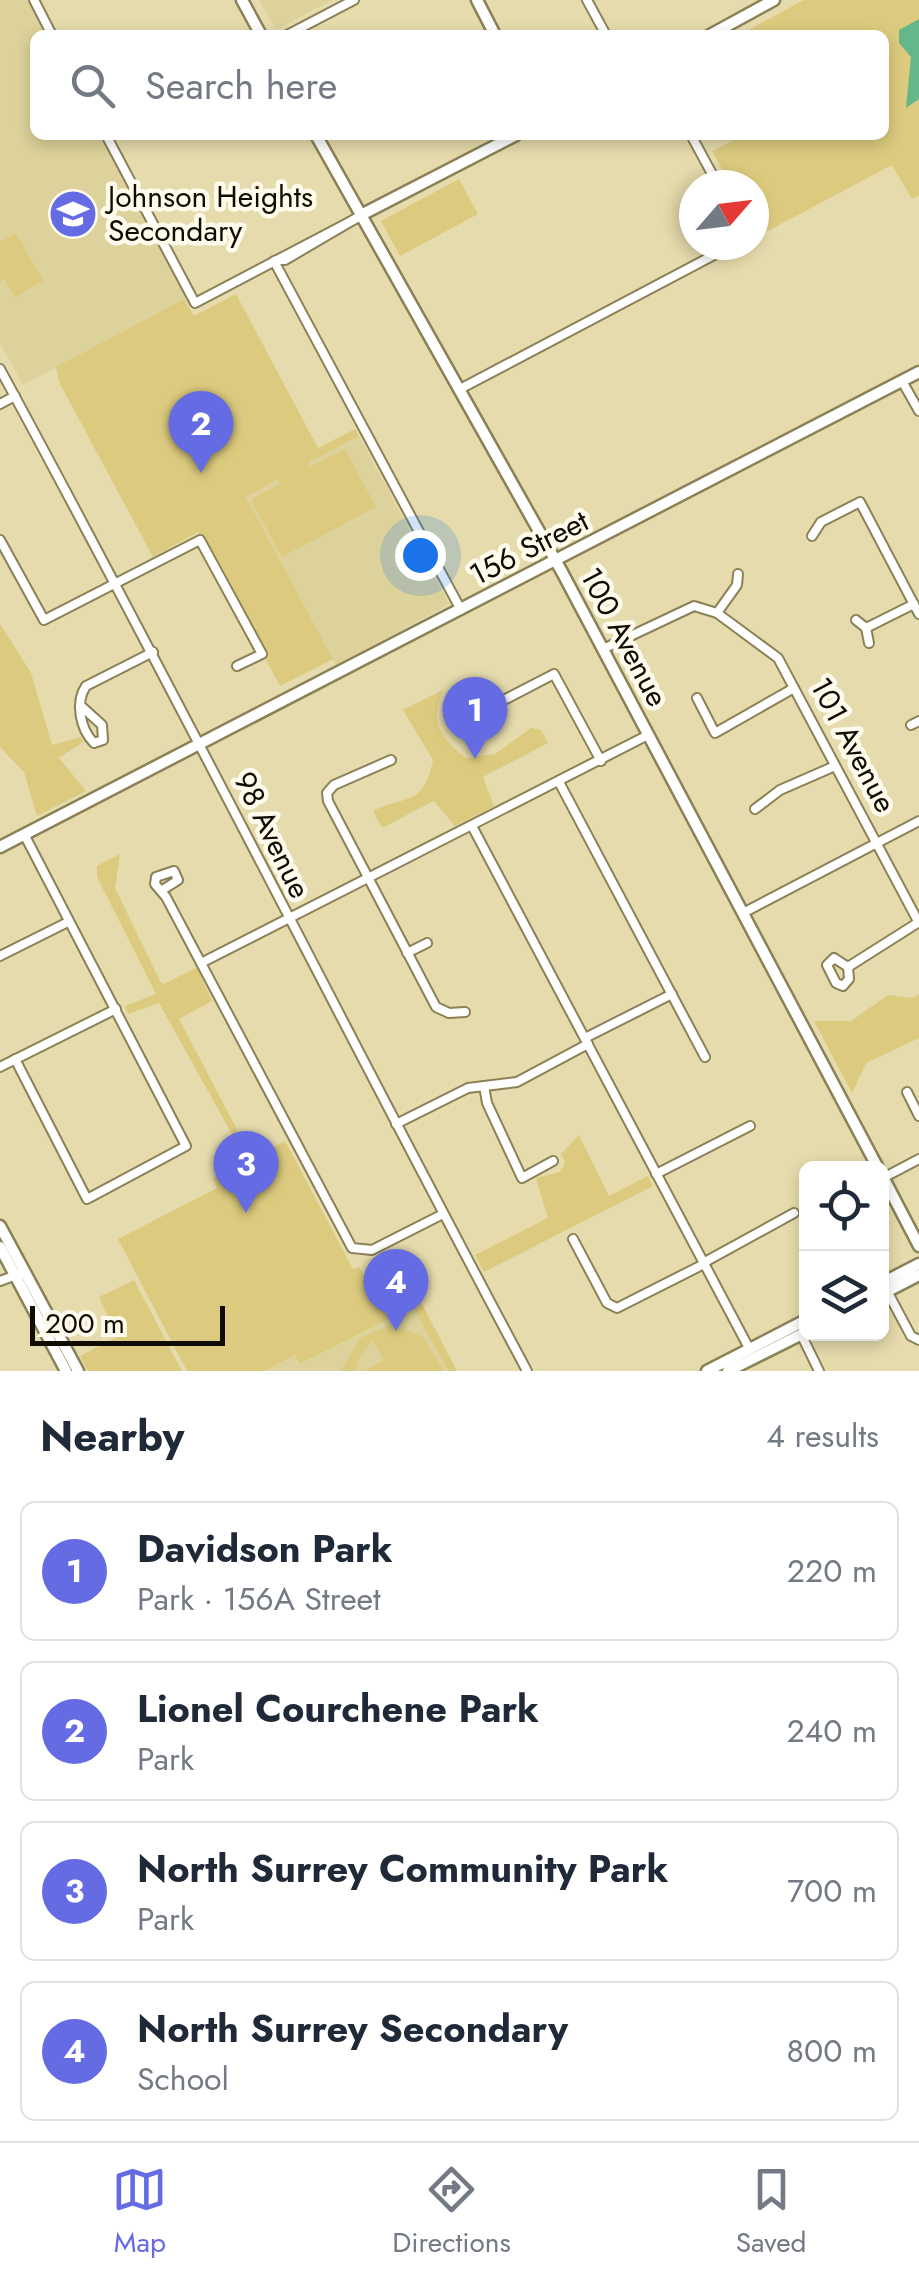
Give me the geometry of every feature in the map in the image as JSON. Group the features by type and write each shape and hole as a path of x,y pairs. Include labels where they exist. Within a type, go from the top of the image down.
{"main road":[{"path":"242,0 259,30"},
{"path":"477,0 493,30"},
{"path":"719,30 774,0"},
{"name":"100 Avenue","path":"319,140 556,562 874,1161"},
{"path":"359,217 506,140"},
{"name":"156 Street","path":"0,847 919,372"},
{"name":"100 Avenue","path":"889,1189 919,1246"},
{"path":"0,1226 66,1371"},
{"path":"0,1248 78,1371"},
{"path":"889,1285 919,1264"},
{"path":"889,1287 919,1275"},
{"path":"728,1371 799,1324"},
{"path":"707,1371 799,1335"}],"street":[{"path":"34,0 49,30"},
{"path":"297,30 354,0"},
{"path":"587,0 603,30"},
{"path":"109,140 195,303 359,217"},
{"path":"694,140 710,170"},
{"path":"275,260 460,610"},
{"path":"460,389 705,260"},
{"name":"98 Avenue","path":"0,368 202,742 288,919 526,1371"},
{"path":"902,380 919,411"},
{"path":"0,404 15,396"},
{"path":"812,536 821,522 860,502 919,614"},
{"path":"619,514 626,526"},
{"path":"0,540 44,620 200,540 262,654 237,666"},
{"path":"603,649 680,609 700,606 717,613 737,585 738,574"},
{"path":"866,628 914,604"},
{"name":"101 Avenue","path":"717,613 774,653 919,922"},
{"path":"856,620 866,628 868,643"},
{"path":"81,706 106,732 100,742 87,736 81,706 86,686 153,652"},
{"path":"475,715 554,674 601,761"},
{"path":"696,698 714,734 794,688"},
{"path":"201,963 648,735"},
{"path":"391,760 334,785 327,793 436,1007 449,1013 465,1012"},
{"path":"755,810 780,790 835,766"},
{"path":"560,782 705,1056"},
{"path":"743,913 919,821"},
{"path":"472,826 752,1354"},
{"path":"16,1059 87,1199 186,1146 24,834"},
{"path":"161,890 346,1238 358,1251 372,1250 443,1214"},
{"path":"0,956 68,922"},
{"path":"848,966 919,922"},
{"path":"408,953 427,943"},
{"path":"396,1124 461,1090 517,1082 672,994"},
{"path":"0,1067 116,1009"},
{"path":"484,1086 487,1104 522,1178 553,1161"},
{"path":"906,1092 919,1116"},
{"path":"656,1174 750,1126"},
{"path":"889,1171 919,1159"},
{"path":"574,1239 607,1303 624,1307 794,1213"},
{"path":"0,1281 20,1274"},
{"path":"889,1299 911,1336 919,1340"},
{"path":"488,1329 501,1322"},
{"path":"807,1341 819,1371"}],"shaded area":[{"name":"Johnson Heights Secondary","path":"0,0 27,0 44,30 30,30 30,140 105,140 191,295 23,385 0,343"},
{"path":"259,0 332,0 276,30"},
{"path":"804,0 919,0 919,195 912,199 892,165 769,230 769,170 723,170 712,151 734,140 889,140 889,30 748,30"},
{"path":"919,19 919,99 906,108 911,57 899,43 899,30"},
{"path":"459,179 478,214 400,256 381,221"},
{"path":"16,233 43,281 15,297 5,279 0,281 0,242"},
{"path":"236,294 318,448 355,429 359,436 310,462 307,468 345,449 376,507 282,557 251,500 281,483 277,480 246,497 333,659 280,686 198,532 153,557 59,382 56,367 184,299 194,316"},
{"path":"359,436 449,604 336,665 246,497"},
{"path":"0,624 31,673 52,745 81,737 83,742 59,758 86,791 37,816 24,772 0,747"},
{"path":"443,690 437,720 449,743 466,758 495,754 531,728 541,730 548,743 483,777 494,806 455,826 434,801 382,828 373,811 418,793 433,760 403,710"},
{"path":"120,854 115,888 160,981 164,984 197,967 212,1001 179,1019 252,1158 285,1141 353,1269 359,1267 378,1302 412,1285 457,1371 448,1371 413,1307 300,1364 295,1355 265,1371 187,1371 118,1239 217,1188 213,1178 247,1161 159,1003 128,1014 125,1006 156,994 97,877 97,866"},
{"path":"919,994 919,1038 866,1063 852,1093 814,1021 851,1021 888,995 912,998"},
{"path":"579,1135 609,1196 648,1176 653,1186 484,1272 475,1255 548,1218 536,1178 560,1172 565,1162 561,1154"},
{"path":"134,1280 182,1371 88,1371 80,1356 117,1337 99,1297"},
{"path":"414,1307 448,1371 265,1371 296,1355 301,1364"},
{"path":"390,1325 422,1336 444,1371 364,1371 384,1360 373,1340 360,1356 356,1371 341,1371 360,1338"}],"place":[{"name":"Johnson Heights Secondary","path":"73,214"},
{"name":"Lionel Courchene Park","path":"201,473"},
{"name":"Davidson Park","path":"475,759"},
{"name":"North Surrey Community Park","path":"246,1213"},
{"name":"North Surrey Secondary","path":"396,1331"}]}
